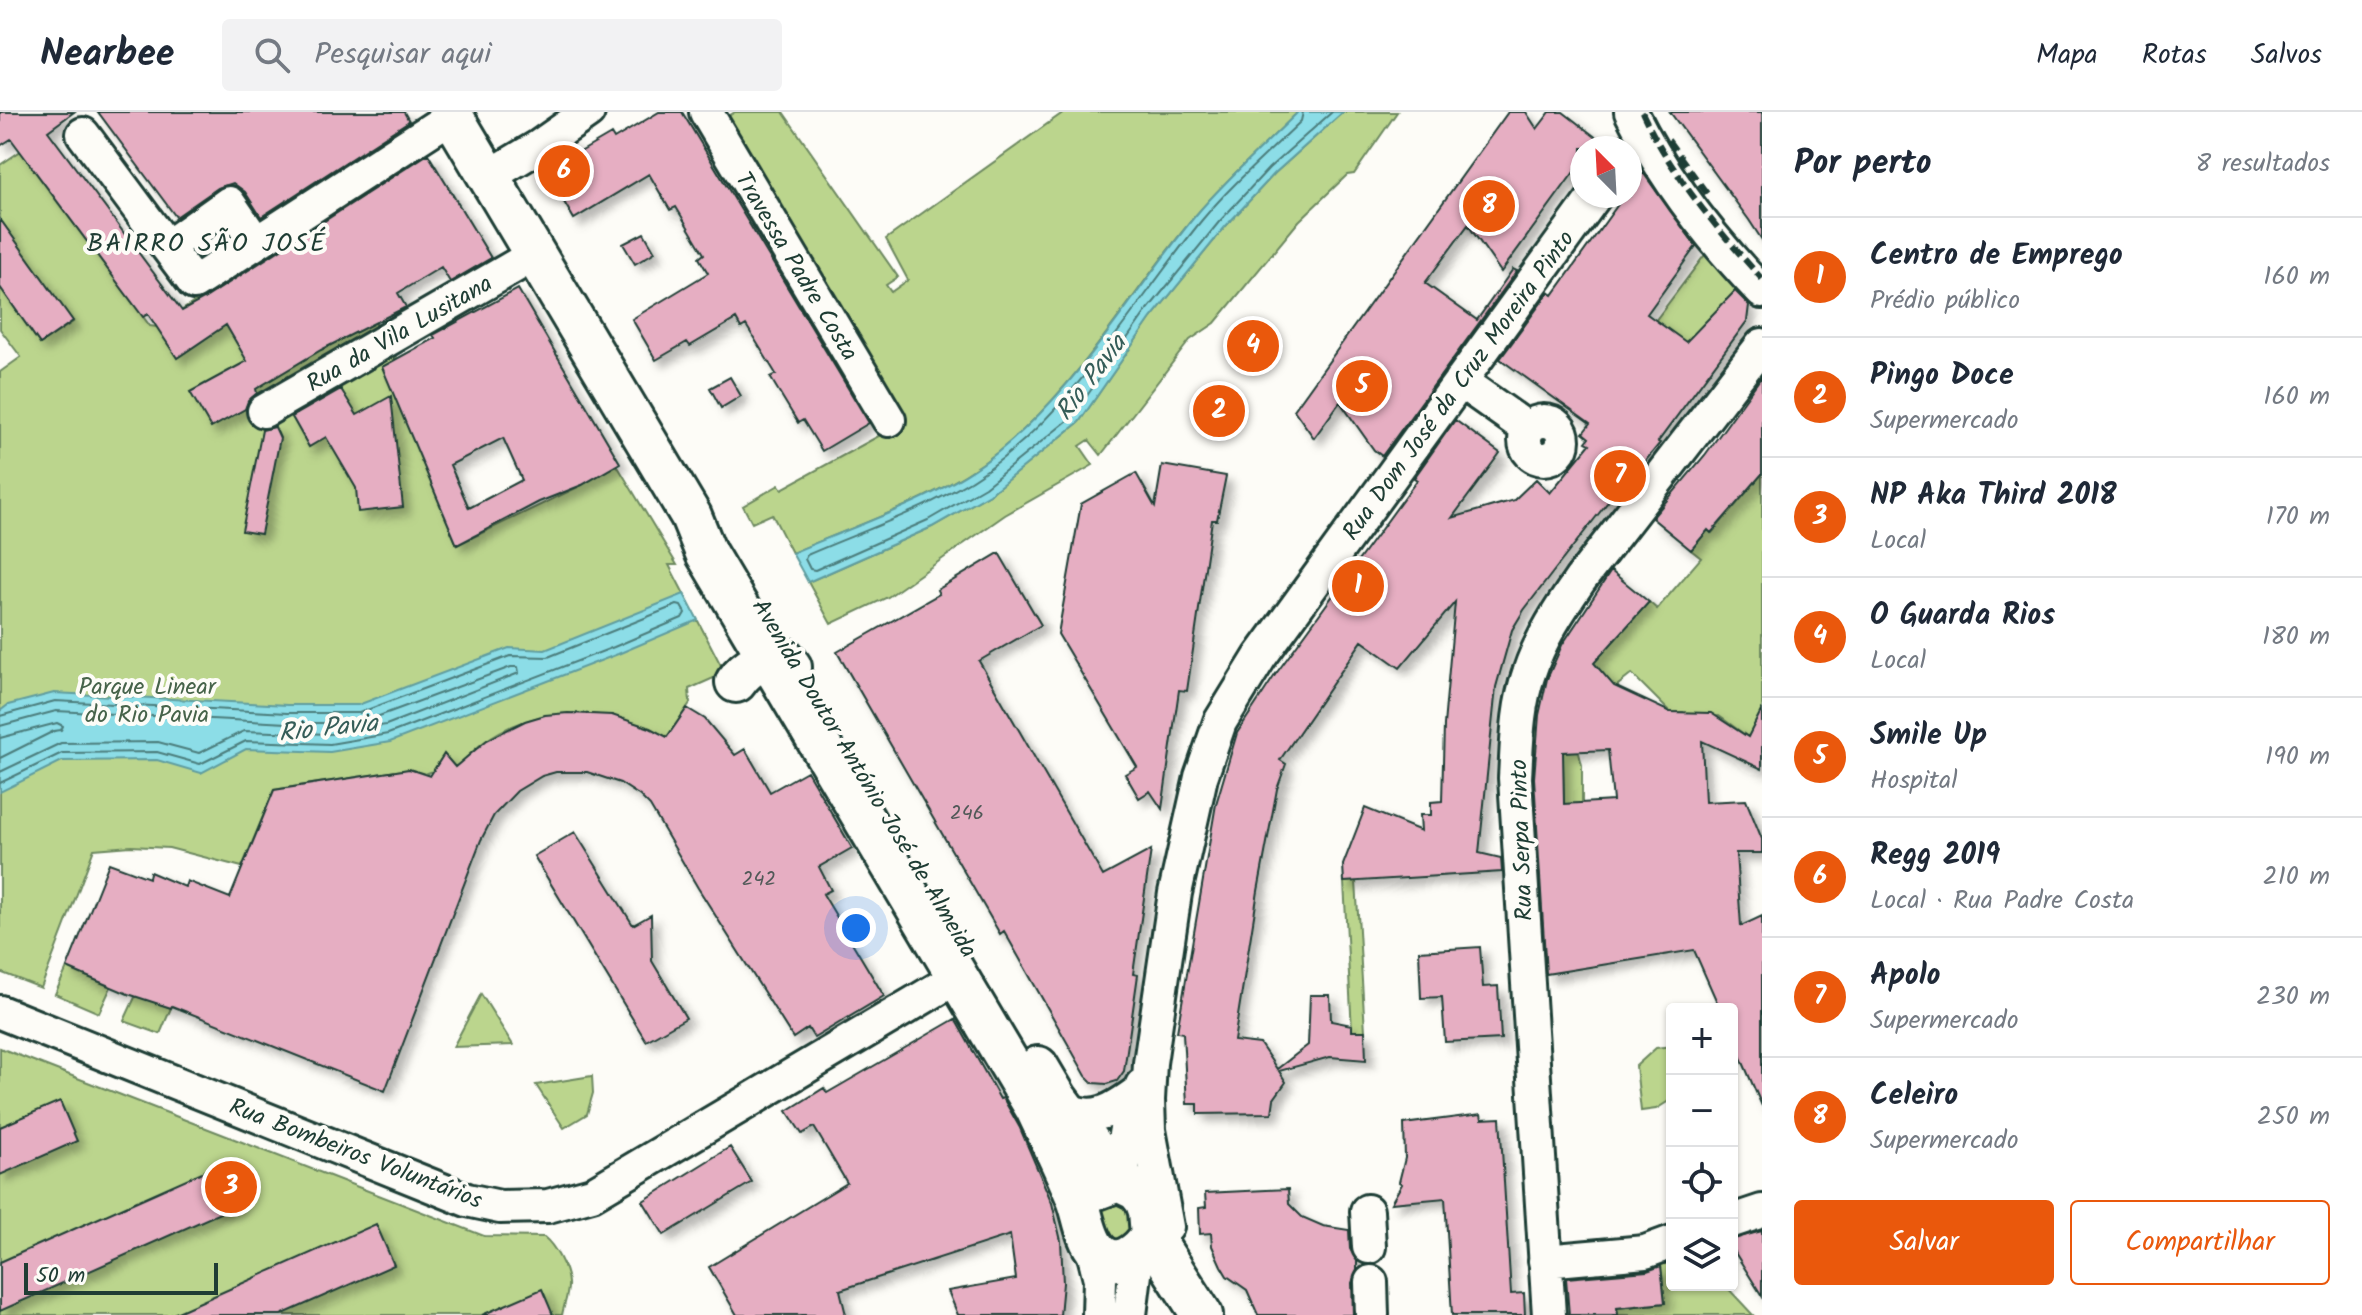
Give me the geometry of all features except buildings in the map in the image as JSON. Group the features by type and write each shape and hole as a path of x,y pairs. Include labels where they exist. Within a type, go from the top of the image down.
{"main road":[{"name":"Avenida Doutor António José de Almeida","path":"451,114 773,651 956,978 1036,1109 1098,1252 1112,1259 1135,1226"},
{"name":"Avenida Doutor António José de Almeida","path":"773,651 777,657 787,660 812,701 837,726 1026,1048 1135,1226 1181,1315"},
{"path":"736,682 745,671 773,651"},
{"name":"Avenida Doutor António José de Almeida","path":"956,978 974,982 1009,1042 1026,1048"},
{"path":"1089,1234 1087,1207 1093,1193 1107,1184 1135,1226"},
{"name":"Avenida Doutor António José de Almeida","path":"1135,1226 1202,1315"}],"street":[{"path":"488,177 588,112"},
{"name":"Travessa Padre Costa","path":"706,112 889,420"},
{"path":"83,134 194,283 451,114"},
{"path":"1635,131 1741,270 1762,292"},
{"path":"167,247 229,203 255,241"},
{"name":"Rua Dom José da Cruz Moreira Pinto","path":"1146,1096 1175,893 1201,777 1220,722 1260,657 1586,208"},
{"name":"Rua da Vila Lusitana","path":"264,411 534,255"},
{"name":"Rua Serpa Pinto","path":"1549,1315 1515,778 1523,699 1529,673 1553,621 1580,580 1762,345"},
{"path":"1460,381 1528,429"},
{"name":"Rua Bombeiros Voluntários","path":"0,1012 467,1200 500,1207 548,1206 592,1194 956,978"},
{"path":"1065,1108 1076,1115 1089,1117 1146,1096"},
{"path":"1130,1315 1146,1096"},
{"path":"1146,1096 1170,1241 1202,1315"},
{"path":"1367,1211 1369,1247"},
{"path":"1738,1219 1762,1211"},
{"path":"1089,1234 1100,1279 1099,1315"},
{"path":"1545,1261 1659,1247"},
{"path":"1371,1282 1372,1315"}],"green space":[{"path":"735,112 783,112 898,277 886,285 891,292 908,280 886,239 1064,112 1298,112 1208,201 1054,399 998,452 975,469 925,497 792,553 772,514 752,523 743,506 779,485 782,489 897,426 727,117"},
{"path":"1343,112 1397,112 1354,174 1347,175 1299,221 1215,323 1190,340 1101,455 1089,440 1080,446 1093,465 1005,515 888,597 831,624 808,582 932,527 990,494 1079,422 1151,318 1225,227 1275,173"},
{"name":"Parque Linear do Rio Pavia","path":"40,138 33,169 150,326 157,327 373,182 403,228 350,280 397,359 383,367 457,545 617,465 677,565 669,565 725,673 689,689 690,703 667,737 610,717 581,713 552,715 525,721 499,733 474,750 453,773 451,763 444,755 433,771 425,774 409,769 274,790 242,867 169,848 131,846 94,849 41,988 0,972 0,372 21,357 0,329 0,287 40,344 73,322 0,219 0,165","holes":["228,372 248,407 211,428 191,392"]},
{"path":"1707,252 1744,284 1686,343 1655,321"},
{"path":"1762,474 1762,739 1748,737 1719,716 1683,720 1683,712 1670,712 1632,674 1618,685 1620,706 1574,733 1582,765 1582,803 1564,804 1563,758 1527,758 1531,727 1571,732 1590,659 1649,602 1657,609 1701,558 1691,550 1708,530 1712,533"},
{"path":"1356,881 1365,1031 1352,1031 1344,882"},
{"path":"67,968 111,987 99,1013 55,994"},
{"path":"481,994 513,1045 453,1047"},
{"path":"136,995 171,1008 160,1034 124,1021"},
{"path":"1666,1047 1666,1103 1656,1109 1641,1111 1636,1066 1656,1048"},
{"path":"0,1048 484,1236 544,1237 560,1258 567,1277 568,1290 562,1315 0,1315"},
{"path":"592,1076 593,1093 587,1114 564,1128 536,1085"},
{"path":"1126,1200 1136,1232 1112,1243 1100,1211 1103,1204"},
{"path":"1666,1263 1666,1291 1731,1291 1753,1315 1618,1315 1617,1308 1665,1303 1661,1265"}],"water":[{"name":"Rio Pavia","path":"1298,112 1343,112 1275,173 1225,227 1151,318 1079,422 990,494 932,527 808,582 792,553 926,497 975,469 1027,426 1079,369 1196,215"},
{"name":"Rio Pavia","path":"684,594 698,620 390,742 330,752 246,749 201,773 157,760 62,761 0,792 0,711 8,705 54,693 287,705 358,705 509,648 545,650"}],"railway":[{"path":"1642,112 1696,200 1762,279"},
{"path":"1668,140 1708,195"}],"place":[{"name":"Regg 2019","path":"564,171"},
{"name":"Celeiro","path":"1489,206"},
{"name":"O Guarda Rios","path":"1253,346"},
{"name":"Smile Up","path":"1362,386"},
{"name":"Pingo Doce","path":"1219,411"},
{"name":"Apolo","path":"1620,476"},
{"name":"Centro de Emprego","path":"1358,586"},
{"name":"NP Aka Third 2018","path":"231,1187"}],"district":[{"name":"BAIRRO SÃO JOSÉ","path":"207,242"}]}
